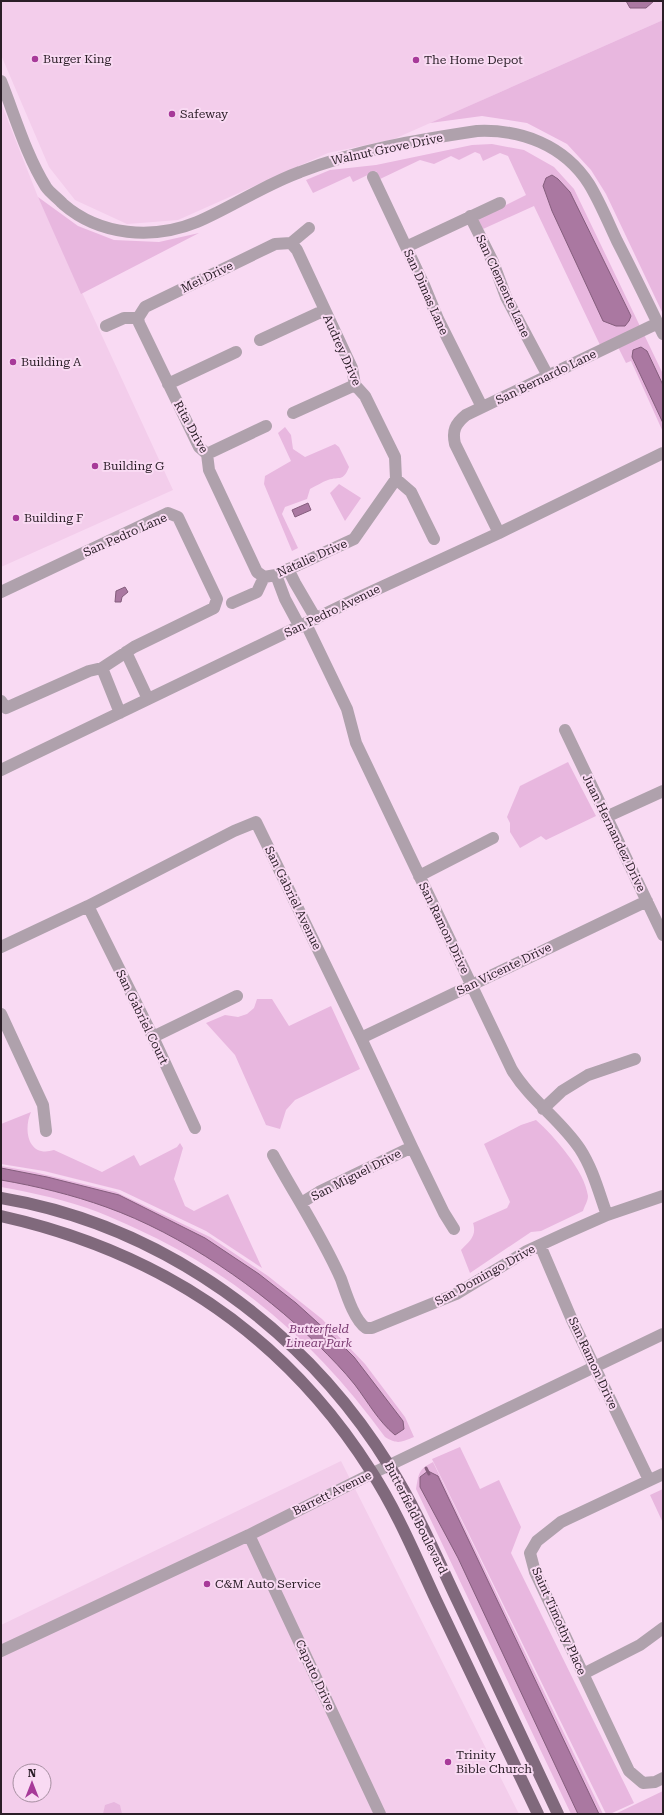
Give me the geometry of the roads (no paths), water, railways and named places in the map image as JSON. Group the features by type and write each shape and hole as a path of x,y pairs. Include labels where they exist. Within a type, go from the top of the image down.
{"main road":[{"name":"Butterfield Boulevard","path":"1,1198 37,1205 100,1225 162,1254 220,1287 273,1328 321,1374 357,1419 389,1466 435,1555 558,1814"},
{"name":"Butterfield Boulevard","path":"1,1216 63,1232 100,1245 155,1270 212,1304 241,1325 294,1373 331,1414 373,1473 405,1534 538,1814"}],"street":[{"name":"Walnut Grove Drive","path":"1,81 29,153 46,188 66,206 86,219 104,226 136,233 153,233 172,230 196,222 298,172 346,156 476,131 497,130 516,133 534,139 552,148 567,159 589,184 660,328"},
{"name":"San Dimas Lane","path":"373,176 438,319 482,407"},
{"path":"406,247 500,203"},
{"name":"San Clemente Lane","path":"470,216 493,262 506,297 548,376"},
{"path":"291,243 308,228"},
{"name":"Audrey Drive","path":"291,243 297,250 352,368 355,384 366,396 396,456 396,479"},
{"name":"Mei Drive","path":"138,318 140,312 152,304 275,244 291,243"},
{"path":"260,340 325,310"},
{"path":"106,326 124,318 138,318"},
{"name":"Rita Drive","path":"138,318 199,447 207,454 209,470 257,572 270,576"},
{"name":"San Bernardo Lane","path":"499,533 455,444 453,436 456,423 466,415 548,376 660,328"},
{"path":"168,384 236,352"},
{"path":"293,413 355,384"},
{"path":"207,454 266,426"},
{"name":"San Pedro Avenue","path":"1,770 307,623 499,533 663,453"},
{"path":"396,479 411,492 434,539"},
{"name":"Natalie Drive","path":"232,603 257,592 270,576 354,539 396,479"},
{"name":"San Pedro Lane","path":"1,592 168,513 178,517 216,599 214,608 126,652 102,668 89,670 6,708 1,701"},
{"name":"San Ramon Drive","path":"288,569 294,584 301,592 307,623 347,709 356,743 512,1070 529,1094 569,1135 580,1149 589,1166 607,1215"},
{"name":"San Ramon Drive","path":"270,576 285,599 307,623"},
{"path":"285,599 288,593 292,591 296,590 301,592"},
{"path":"126,652 148,699"},
{"path":"102,668 120,713"},
{"name":"Juan Hernandez Drive","path":"565,730 663,935"},
{"path":"606,817 663,791"},
{"name":"San Gabriel Avenue","path":"1,947 88,906 234,831 256,822 444,1213 454,1229"},
{"path":"419,876 493,838"},
{"name":"San Vicente Drive","path":"361,1038 647,902"},
{"name":"San Gabriel Court","path":"88,906 153,1037 195,1128"},
{"path":"153,1037 237,996"},
{"path":"1,1014 43,1105 46,1130"},
{"path":"543,1109 562,1091 588,1075 635,1059"},
{"name":"San Miguel Drive","path":"301,1203 319,1192 412,1147"},
{"name":"San Domingo Drive","path":"273,1155 337,1270 360,1325 366,1328 372,1328 456,1294 505,1263 540,1245 607,1215 663,1196"},
{"name":"San Ramon Drive","path":"540,1245 594,1366 649,1480"},
{"name":"Barrett Avenue","path":"1,1651 248,1535 373,1473 663,1334"},
{"name":"Saint Timothy Place","path":"663,1474 561,1522 536,1541 530,1553 535,1572 629,1771 643,1783 655,1782 663,1778"},
{"name":"Caputo Drive","path":"248,1535 380,1814"},
{"path":"583,1674 640,1645 663,1628"}],"waterway":[{"path":"426,1468 429,1474"}],"place":[{"name":"Burger King","path":"35,59"},
{"name":"The Home Depot","path":"416,60"},
{"name":"Safeway","path":"172,114"},
{"name":"Building A","path":"13,362"},
{"name":"Building G","path":"95,466"},
{"name":"Building F","path":"16,518"},
{"name":"C&M Auto Service","path":"207,1584"},
{"name":"Trinity Bible Church","path":"448,1762"}],"park label":[{"name":"Butterfield Linear Park","path":"319,1336"}]}
